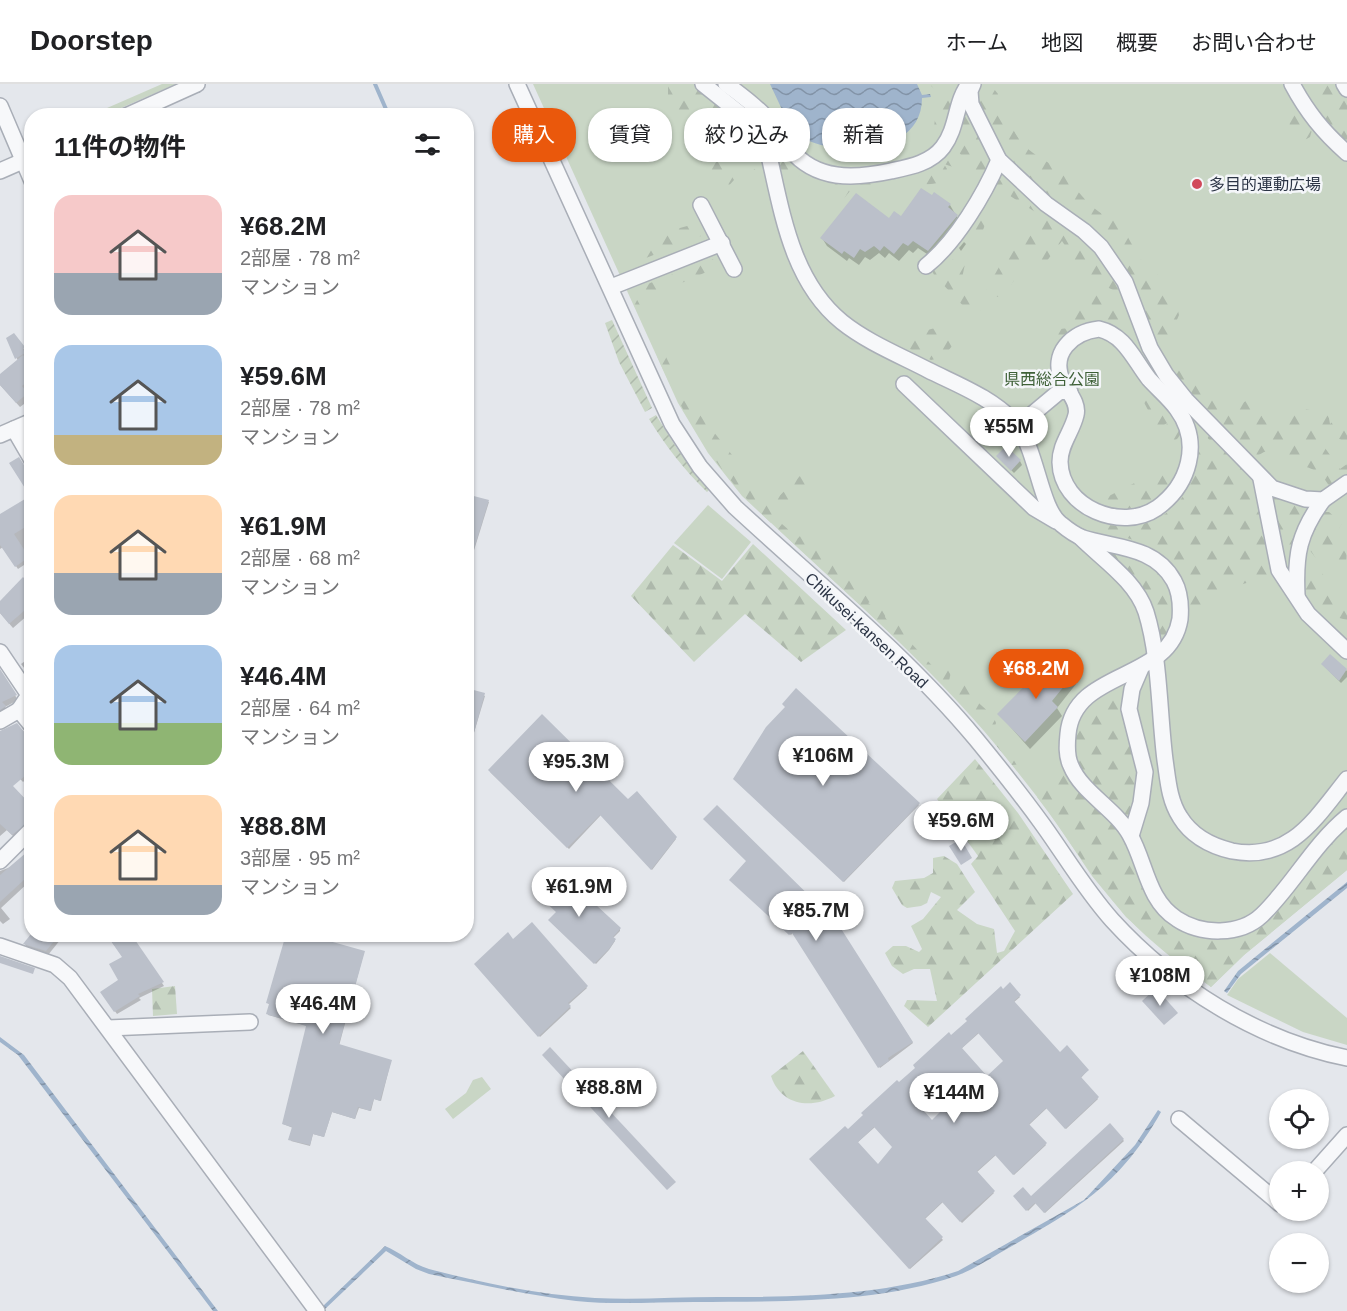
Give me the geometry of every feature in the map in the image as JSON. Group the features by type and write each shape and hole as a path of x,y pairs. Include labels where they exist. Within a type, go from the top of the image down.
{"street":[{"path":"144,108 197,84"},
{"name":"Chikusei-kansen Road","path":"516,84 672,424 712,482 743,514 913,672 976,739 1112,920 1177,980 1227,1011 1275,1035 1326,1054 1347,1058"},
{"path":"704,84 753,124 765,140 794,256 819,299 855,330 995,405 1018,426 1030,449 1056,521"},
{"path":"726,84 766,117 802,161 821,172 837,177 915,166 931,158 943,148 953,130 962,94 971,84"},
{"path":"971,84 971,104 999,160 1046,204 1084,231 1101,247 1125,282 1150,348 1166,375 1261,479 1285,494 1323,500"},
{"path":"1293,84 1307,112 1323,132 1347,153"},
{"path":"1344,84 1347,89"},
{"path":"0,106 24,153"},
{"path":"0,171 24,160"},
{"path":"926,266 937,257 987,188 999,160"},
{"path":"701,205 734,270"},
{"path":"611,287 722,243"},
{"path":"1099,329 1110,331 1119,338 1149,379 1177,409 1190,442 1190,460 1186,474 1177,490 1166,501 1152,511 1125,519 1092,510 1080,502 1063,478 1060,463 1063,441 1076,414 1070,392 1063,382 1059,364 1066,344 1086,331 1099,329"},
{"path":"904,384 1034,508 1080,537 1127,581 1138,597 1146,610 1148,664 1171,798 1189,829 1221,848 1248,854 1267,852 1290,843 1310,824 1347,779"},
{"path":"1018,426 1060,391 1070,392"},
{"path":"24,425 7,432 24,451"},
{"path":"1261,479 1274,555 1279,570 1308,614 1347,651"},
{"path":"1297,595 1296,562 1300,538 1323,500 1347,483"},
{"path":"1080,537 1129,548 1154,559 1174,580 1181,607 1179,625 1168,648 1148,664 1100,686 1085,699 1075,712 1069,728 1067,749 1071,766 1131,836 1146,876 1162,906 1174,918 1193,928 1216,931 1240,928 1260,917 1331,830 1347,817"},
{"path":"0,652 24,686"},
{"path":"1131,836 1141,803 1145,772 1129,709 1132,690 1148,664"},
{"path":"0,721 20,710 24,704"},
{"path":"20,710 24,715"},
{"path":"0,861 24,837"},
{"path":"0,946 55,966 70,978 317,1311"},
{"path":"108,1028 250,1022"},
{"path":"1179,1119 1269,1195"},
{"path":"1324,1161 1347,1135"}],"green space":[{"path":"162,84 176,84 121,108 107,108"},
{"name":"県西総合公園","path":"533,84 1347,84 1347,870 1244,955 1211,987 1164,951 1126,917 1092,876 1049,812 986,732 930,670 742,496 708,453 678,403 568,162 576,162 576,108 544,108"},
{"path":"668,84 691,84 722,108 684,108 684,128 668,95"},
{"path":"929,84 961,84 950,127 937,144 933,133 939,93"},
{"path":"982,84 990,84 998,94 996,108 1006,117 1024,145 1061,172 1099,212 1116,220 1142,261 1168,286 1169,298 1176,303 1179,315 1173,329 1176,336 1171,346 1185,370 1202,386 1208,388 1216,399 1236,406 1246,401 1253,402 1264,420 1282,413 1304,409 1328,413 1330,424 1339,416 1347,418 1347,443 1330,434 1322,433 1320,441 1340,469 1347,464 1347,487 1332,491 1314,470 1302,466 1288,467 1273,451 1264,452 1250,460 1163,364 1130,285 1027,182 994,143 977,97"},
{"path":"1276,84 1288,84 1310,124 1312,130 1310,137 1303,141 1290,126"},
{"path":"1297,84 1337,84 1347,100 1347,147 1330,132"},
{"path":"963,104 992,166 986,175 973,171 973,160 966,161 957,150 950,157 955,159 953,167 944,164 947,169 941,182 916,184 908,180 906,176 918,171"},
{"path":"700,162 723,162 734,180 725,190 713,189"},
{"path":"760,162 764,162 767,173 738,181 736,175 752,171 760,165"},
{"path":"777,162 799,162 805,169 797,178 783,180"},
{"path":"1001,171 1093,244 1124,295 1117,298 1115,291 1107,287 1103,288 1113,298 1115,305 1127,314 1125,320 1118,323 1116,330 1063,343 1056,338 1060,329 1069,328 1070,320 1075,314 1072,310 1072,300 1086,302 1085,309 1093,318 1098,319 1103,310 1098,310 1091,304 1093,289 1087,287 1080,268 1062,241 1046,262 1025,265 1003,296 995,297 987,307 977,311 969,312 934,275 931,268 937,260 947,264 956,257 966,259 961,283 981,294 986,290 1003,260 1030,236 1040,215 1004,192 989,214 983,230 966,237 969,219"},
{"path":"873,180 876,203 857,188 850,191 836,208 833,205 835,181"},
{"path":"703,224 708,232 706,234 636,262 634,257 666,234 684,227"},
{"path":"712,259 722,265 639,302 645,316 643,318 634,306 645,285"},
{"path":"612,320 652,408 645,412 619,362 605,323"},
{"path":"939,327 956,340 943,355 931,360 910,349 907,341 912,334"},
{"path":"660,351 663,351 686,397 771,504 801,475 811,483 777,522 771,523 752,505 705,446 668,380 657,356"},
{"path":"1134,369 1173,412 1181,432 1176,440 1166,441 1163,437 1167,423 1158,429 1128,372"},
{"path":"656,415 678,450 709,490 707,492 668,448 655,429 649,419"},
{"path":"1203,426 1255,478 1276,571 1265,578 1227,591 1194,621 1186,620 1173,574 1167,562 1160,555 1144,544 1096,529 1097,522 1118,526 1137,525 1155,520 1170,510 1182,497 1191,481 1196,462 1196,441 1202,443 1206,452 1213,452 1214,445 1204,434"},
{"path":"1170,465 1175,475 1175,482 1150,503 1135,508 1118,509 1097,502 1098,497 1103,499"},
{"path":"1270,492 1306,503 1311,508 1290,571 1287,572"},
{"path":"708,505 751,542 722,579 674,543"},
{"path":"1324,512 1329,512 1342,523 1337,532 1340,539 1347,541 1346,570 1339,568 1328,556 1319,562 1308,548 1311,539 1309,531"},
{"path":"782,524 798,538 804,532 846,570 851,567 855,573 853,587 864,597 868,593 872,595 874,600 868,603 875,608 887,610 885,617 887,620 893,616 913,634 909,641 939,673 947,669 951,672 949,681 955,687 964,684 968,688 992,715 995,726 1022,764 1012,765 929,672 778,529"},
{"path":"753,544 846,630 801,662 745,614 694,662 631,596 673,545 722,581"},
{"path":"1107,550 1144,560 1164,577 1172,600 1172,612 1170,624 1159,647 1155,633 1107,558"},
{"path":"1309,567 1321,571 1332,590 1345,599 1347,596 1347,620 1312,608 1301,579"},
{"path":"1118,684 1128,690 1140,766 1131,817 1127,820 1078,768 1073,753 1074,723 1088,701"},
{"path":"975,759 1018,813 1073,894 928,1027 904,1006 907,1000 937,1001 930,969 914,969 903,974 892,966 885,953 893,946 906,946 919,952 922,949 911,926 923,919 941,897 931,892 927,903 907,908 902,905 892,888 895,881 924,878 933,873 933,858 944,856 957,864 975,892 957,910 977,924 994,929 997,953 1004,951 1015,931 971,864 978,856 937,799"},
{"path":"1067,767 1104,807 1116,824 1156,908 1168,921 1184,931 1205,936 1233,937 1347,823 1347,870 1244,955 1211,987 1156,945 1126,916 1037,797"},
{"path":"1270,953 1347,1018 1347,1045 1303,1032 1227,995 1238,979"},
{"path":"175,986 177,1014 153,1016 152,989"},
{"path":"803,1051 835,1096 816,1103 798,1102 782,1094 776,1086 771,1076"},
{"path":"482,1077 491,1089 453,1119 445,1109 466,1093 473,1080"}],"water":[{"path":"770,84 917,84 922,95 930,94 931,97 922,98 918,117 906,133 906,108 822,108 822,145 810,141 810,108 781,108"},
{"path":"1347,882 1347,888 1241,974 1227,993 1224,991 1238,971"},
{"path":"0,1037 24,1055 218,1311 213,1311 18,1055 0,1042"},
{"path":"1158,1110 1161,1112 1131,1157 1097,1191 1079,1205 970,1270 925,1285 893,1292 826,1299 591,1302 558,1299 429,1274 386,1251 324,1310 322,1307 385,1246 423,1267 449,1274 532,1291 595,1298 809,1295 900,1286 958,1271 1084,1200 1135,1145"}],"building":[{"path":"921,188 932,195 934,192 951,204 948,207 958,215 928,251 913,241 908,246 903,243 894,254 884,246 880,251 874,246 865,252 860,249 854,258 844,251 842,254 820,238 856,193 889,218 894,211 901,216"},
{"path":"14,333 24,346 24,354 15,359 6,338"},
{"path":"23,355 24,396 16,403 0,385 0,374"},
{"path":"1006,446 1021,460 1011,471 996,456"},
{"path":"19,457 24,465 24,487 9,463"},
{"path":"474,496 489,500 474,549"},
{"path":"24,500 24,528 14,534 24,549 24,561 15,567 0,545 0,514"},
{"path":"23,577 24,611 9,624 0,613 0,601"},
{"path":"1330,654 1347,669 1339,681 1321,664"},
{"path":"1053,657 1073,675 1052,701 1058,707 1025,742 997,714"},
{"path":"0,669 17,695 2,702 6,706 0,710"},
{"path":"796,688 920,803 843,882 733,779 766,727 785,707 782,704"},
{"path":"474,690 485,693 474,733"},
{"path":"542,714 628,799 637,791 677,837 651,870 600,815 567,848 488,770"},
{"path":"17,723 24,732 24,777 13,786 24,798 24,826 12,835 0,824 0,731"},
{"path":"717,805 831,917 833,916 913,1042 888,1058 889,1061 878,1068 792,933 789,935 729,880 746,861 703,819"},
{"path":"961,839 972,858 961,865 949,846"},
{"path":"24,855 24,880 0,902 0,875"},
{"path":"559,871 621,928 613,937 616,939 609,949 594,964 548,920 556,912 537,894"},
{"path":"532,922 588,986 568,1003 571,1006 538,1037 474,964 508,932 513,939"},
{"path":"25,942 53,942 46,951 23,944"},
{"path":"112,942 136,942 164,982 138,994 140,996 114,1012 100,992 118,980 109,964 122,957"},
{"path":"284,942 333,942 365,951 339,1044 392,1060 380,1101 374,1099 370,1111 358,1107 355,1119 332,1112 324,1137 313,1134 310,1145 288,1140 292,1127 282,1124 306,1026 266,1014 269,1004 266,1003"},
{"path":"0,956 35,968 33,974 0,963"},
{"path":"1010,982 1021,995 1014,1001 1060,1052 1067,1045 1089,1070 1081,1077 1099,1097 1065,1129 1046,1108 1029,1124 1047,1143 1013,1175 995,1155 977,1171 995,1191 960,1222 942,1202 925,1218 943,1237 909,1269 809,1159 845,1126 848,1129 863,1115 861,1113 897,1080 899,1082 915,1068 913,1065 949,1032 951,1035 967,1021 965,1019 1001,986 1003,989","holes":["978,1033 1003,1061 987,1076 962,1048","926,1080 948,1104 932,1120 910,1095","874,1127 892,1147 878,1164 858,1142"]},
{"path":"1156,988 1178,1013 1164,1025 1142,1001"},
{"path":"550,1047 676,1182 667,1190 542,1055"},
{"path":"1110,1123 1124,1139 1044,1213 1035,1203 1026,1211 1013,1196 1023,1187 1031,1196"}],"waterway":[{"path":"375,84 386,108"}],"place":[{"name":"多目的運動広場","path":"1197,184"}]}
